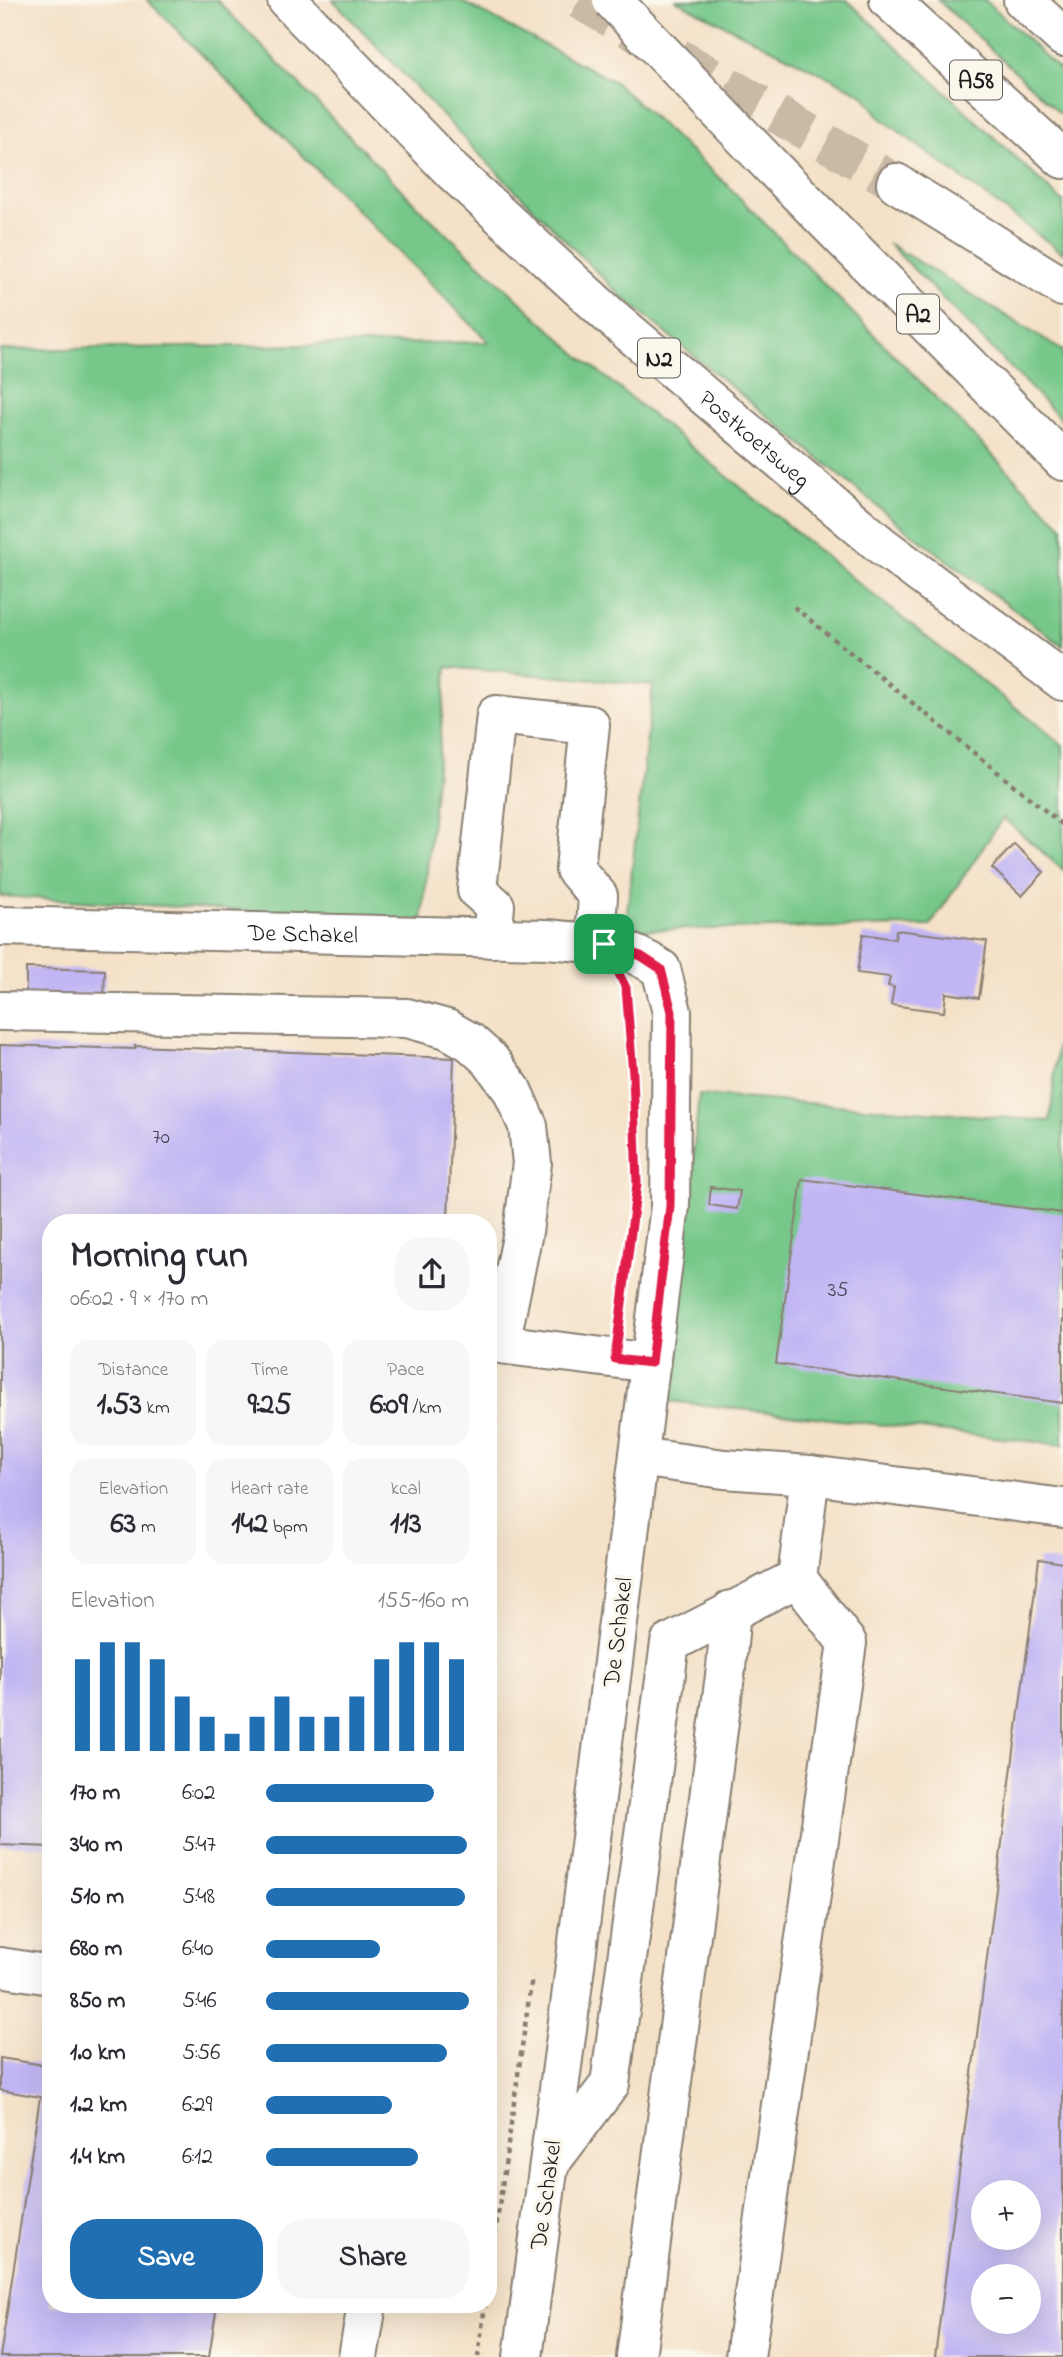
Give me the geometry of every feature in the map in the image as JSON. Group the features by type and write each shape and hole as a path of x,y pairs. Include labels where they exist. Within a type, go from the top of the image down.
{"main road":[{"name":"Postkoetsweg","path":"287,0 453,172 610,316 881,545 1063,681"},
{"name":"A2","path":"612,0 772,167 1063,461"},
{"name":"A58","path":"889,0 1063,159"},
{"path":"1023,0 1063,37"},
{"path":"896,183 1063,287"},
{"path":"492,938 495,906 477,890 496,715 590,725 575,869 598,895 599,943"},
{"name":"De Schakel","path":"0,926 599,943 641,956 661,969 672,1012 670,1206 523,2357"},
{"path":"0,1011 407,1018 447,1029 470,1042 490,1060 512,1090 528,1126 532,1163 523,1232 500,1343 651,1363"},
{"path":"639,1457 724,1469 810,1475 1063,1508"},
{"path":"746,2357 847,1643 797,1578 810,1475"},
{"path":"549,2165 610,2084 670,1643 797,1578"},
{"path":"636,2357 732,1610"},
{"path":"0,1967 42,1974"},
{"path":"358,2357 365,2313"}],"path":[{"path":"794,607 1063,825"},
{"path":"599,943 626,988 632,1062"},
{"name":"De Schakel","path":"497,2222 533,1974"},
{"path":"478,2357 484,2313"}],"green space":[{"path":"147,0 217,0 422,211 577,354 857,582 1063,745 1063,870 1003,818 930,926 625,930 653,685 447,667 422,922 0,896 0,350 489,342"},
{"path":"333,0 459,0 615,82 727,185 1063,527 1063,646 904,528 622,297 480,155"},
{"path":"675,0 847,0 1063,202 1063,253 881,118 862,94"},
{"path":"938,0 985,0 1063,73 1063,116"},
{"path":"888,243 1063,351 1063,421"},
{"path":"1063,990 1063,1445 669,1401 699,1095 1050,1121"}],"building":[{"path":"1014,844 1044,872 1022,896 992,868"},
{"path":"896,930 987,941 979,998 946,993 944,1012 891,1005 894,987 888,986 890,977 857,973 863,934 895,939"},
{"path":"26,968 105,970 104,998 26,996"},
{"path":"0,1045 135,1049 135,1046 454,1058 448,1214 42,1214 42,1847 0,1845"},
{"path":"802,1179 1063,1213 1063,1403 776,1364"},
{"path":"711,1187 740,1191 737,1209 709,1205"},
{"path":"1039,1559 1063,1563 1063,2357 935,2357"},
{"path":"0,2058 42,2065 42,2313 216,2313 209,2357 0,2357 40,2097 0,2090"}],"tunnel":[{"path":"579,0 896,183"}],"route":[{"path":"604,944 641,956 661,969 672,1012 670,1206 651,1363 615,1359 637,1184 633,1074 626,988 604,944"}]}
